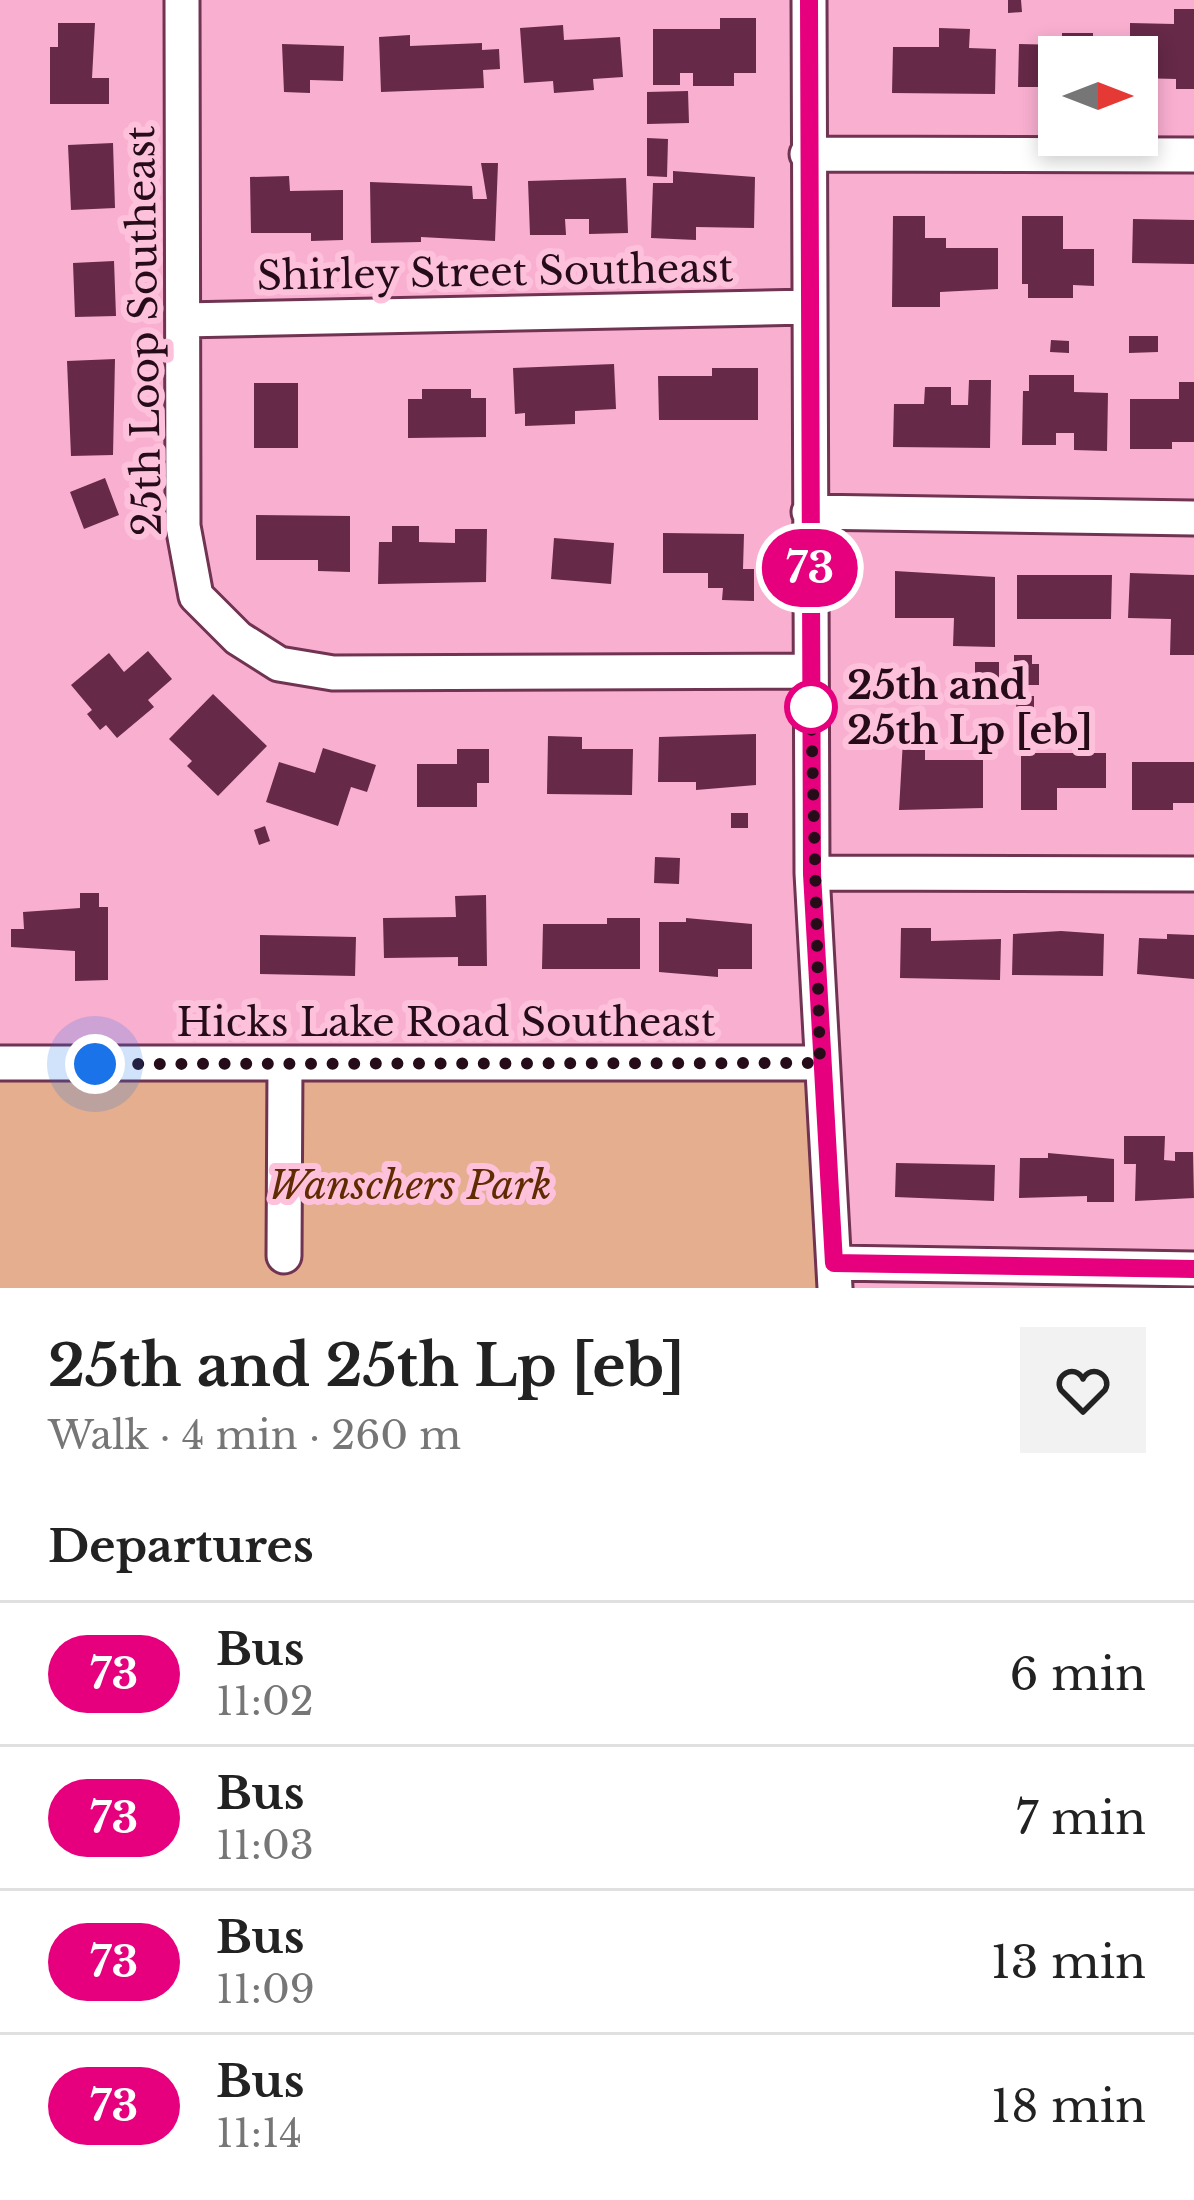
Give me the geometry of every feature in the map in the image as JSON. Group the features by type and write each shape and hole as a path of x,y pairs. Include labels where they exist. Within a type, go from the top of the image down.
{"street":[{"name":"25th Loop Southeast","path":"182,0 183,526 196,596 238,638 279,664 333,674 811,671"},
{"path":"808,0 812,874 835,1276 1194,1269"},
{"path":"807,154 1194,155"},
{"name":"Shirley Street Southeast","path":"183,320 809,307"},
{"path":"809,512 1194,518"},
{"path":"812,874 1194,874"},
{"name":"Hicks Lake Road Southeast","path":"0,1064 820,1063"},
{"path":"284,1256 285,1065"}],"green space":[{"name":"Wanschers Park","path":"0,1081 818,1082 820,1288 0,1288"}],"building":[{"path":"1008,0 1021,0 1022,12 1008,13"},
{"path":"1174,9 1194,9 1194,89 1176,89 1176,79 1158,79 1158,36 1130,36 1130,23 1174,24"},
{"path":"720,18 756,18 756,73 734,73 734,86 693,86 693,73 680,73 680,85 653,85 653,29 720,29"},
{"path":"58,23 95,23 92,78 109,78 109,104 50,104 50,47 58,47"},
{"path":"563,25 564,40 620,37 623,77 593,79 594,90 554,93 553,81 524,83 520,28"},
{"path":"939,28 970,29 969,48 996,49 995,94 892,93 893,47 939,47"},
{"path":"1062,33 1093,33 1093,36"},
{"path":"410,35 410,46 482,43 482,50 499,49 500,69 483,70 484,88 381,92 379,37"},
{"path":"282,44 344,46 343,81 310,80 310,93 284,92"},
{"path":"1019,44 1038,44 1038,87 1018,87"},
{"path":"688,91 689,123 647,124 647,92"},
{"path":"647,138 668,139 667,177 647,176"},
{"path":"113,143 115,208 71,210 68,145"},
{"path":"481,163 498,163 495,241 421,237 421,242 371,243 370,182 472,186 473,199 487,199"},
{"path":"673,171 755,177 754,228 696,227 696,240 651,238 653,183 673,183"},
{"path":"289,176 290,191 343,190 343,240 311,241 311,233 251,233 250,177"},
{"path":"626,178 628,233 589,234 589,219 565,219 566,235 530,235 528,181"},
{"path":"893,216 925,216 925,238 946,238 946,248 998,248 998,289 940,292 940,307 892,307"},
{"path":"1022,216 1063,216 1063,249 1094,249 1094,286 1073,285 1073,298 1028,298 1028,284 1022,284"},
{"path":"1133,219 1194,220 1194,264 1132,263"},
{"path":"114,261 116,316 75,317 73,263"},
{"path":"1129,336 1158,336 1158,352 1129,353"},
{"path":"1051,340 1069,341 1069,353 1050,352"},
{"path":"115,359 113,455 71,456 67,361"},
{"path":"614,364 616,409 575,411 575,424 525,426 525,413 515,414 513,368"},
{"path":"712,368 758,368 758,420 659,420 658,376 712,376"},
{"path":"1029,375 1074,375 1074,392 1108,393 1107,451 1074,450 1074,433 1056,433 1056,445 1022,445 1023,391 1029,391"},
{"path":"969,380 991,380 990,448 893,447 894,404 924,404 925,387 951,387 951,405 968,405"},
{"path":"1179,382 1194,382 1194,442 1172,442 1172,449 1130,449 1130,399 1179,399"},
{"path":"254,383 298,383 298,448 254,448"},
{"path":"422,389 471,389 471,398 486,398 486,437 408,438 408,399 422,399"},
{"path":"105,478 119,515 84,529 70,492"},
{"path":"256,515 350,516 350,572 318,571 318,560 256,560"},
{"path":"392,526 419,526 419,542 455,543 455,529 487,529 486,582 378,584 379,542 392,542"},
{"path":"663,533 744,534 743,569 754,569 754,601 722,600 723,588 708,588 708,573 663,573"},
{"path":"554,538 614,543 611,584 551,579"},
{"path":"895,571 995,577 995,647 953,646 954,618 895,618"},
{"path":"1130,573 1194,575 1194,655 1170,655 1171,619 1128,618"},
{"path":"1017,575 1112,575 1111,619 1017,619"},
{"path":"148,651 172,679 148,700 154,707 117,738 106,725 100,730 87,714 92,710 71,685 109,653 124,672"},
{"path":"1014,655 1032,655 1032,664 1039,664 1039,685 1014,685"},
{"path":"975,662 999,662 999,686 975,686"},
{"path":"213,694 267,746 218,796 187,766 192,761 169,739"},
{"path":"1017,696 1034,696 1034,710 1016,709"},
{"path":"880,729 891,729 891,746 879,746"},
{"path":"756,734 756,785 696,790 696,782 658,782 659,737"},
{"path":"548,736 582,737 582,749 633,749 632,795 547,794"},
{"path":"903,740 925,740 925,760 983,760 983,808 899,810"},
{"path":"323,748 376,765 367,792 351,787 338,826 266,802 279,762 315,773"},
{"path":"457,749 489,749 489,783 477,783 477,807 417,807 417,764 457,764"},
{"path":"1021,753 1106,753 1106,788 1057,788 1057,810 1021,810"},
{"path":"1132,762 1194,762 1194,803 1173,803 1173,810 1132,810"},
{"path":"731,813 748,813 748,828 731,828"},
{"path":"265,826 270,841 259,845 254,830"},
{"path":"655,857 680,858 679,884 654,883"},
{"path":"80,893 99,893 99,907 108,907 108,980 75,981 75,951 11,947 11,929 24,929 23,912 80,908"},
{"path":"486,895 487,966 458,966 458,957 384,958 383,918 456,917 455,896"},
{"path":"607,918 640,918 640,969 542,969 543,924 607,924"},
{"path":"686,918 752,924 752,969 718,969 718,977 659,972 659,922 686,922"},
{"path":"901,928 931,928 931,941 1001,939 1000,980 900,978"},
{"path":"1013,934 1104,934 1103,976 1012,975"},
{"path":"1167,934 1194,935 1194,979 1137,974 1139,938 1167,939"},
{"path":"260,935 356,937 355,976 260,974"},
{"path":"1124,1136 1165,1136 1164,1160 1175,1161 1175,1152 1193,1152 1194,1198 1135,1201 1136,1164 1124,1164"},
{"path":"1048,1153 1114,1159 1114,1202 1087,1202 1087,1196 1019,1198 1020,1158 1048,1158"},
{"path":"896,1163 995,1165 994,1201 895,1197"}],"bus line":[{"name":"73","path":"809,0 812,874 834,1263 1194,1269"}],"place":[{"name":"25th and 25th Lp [eb]","path":"811,707"}],"route":[{"path":"95,1064 820,1063 811,707"}]}
